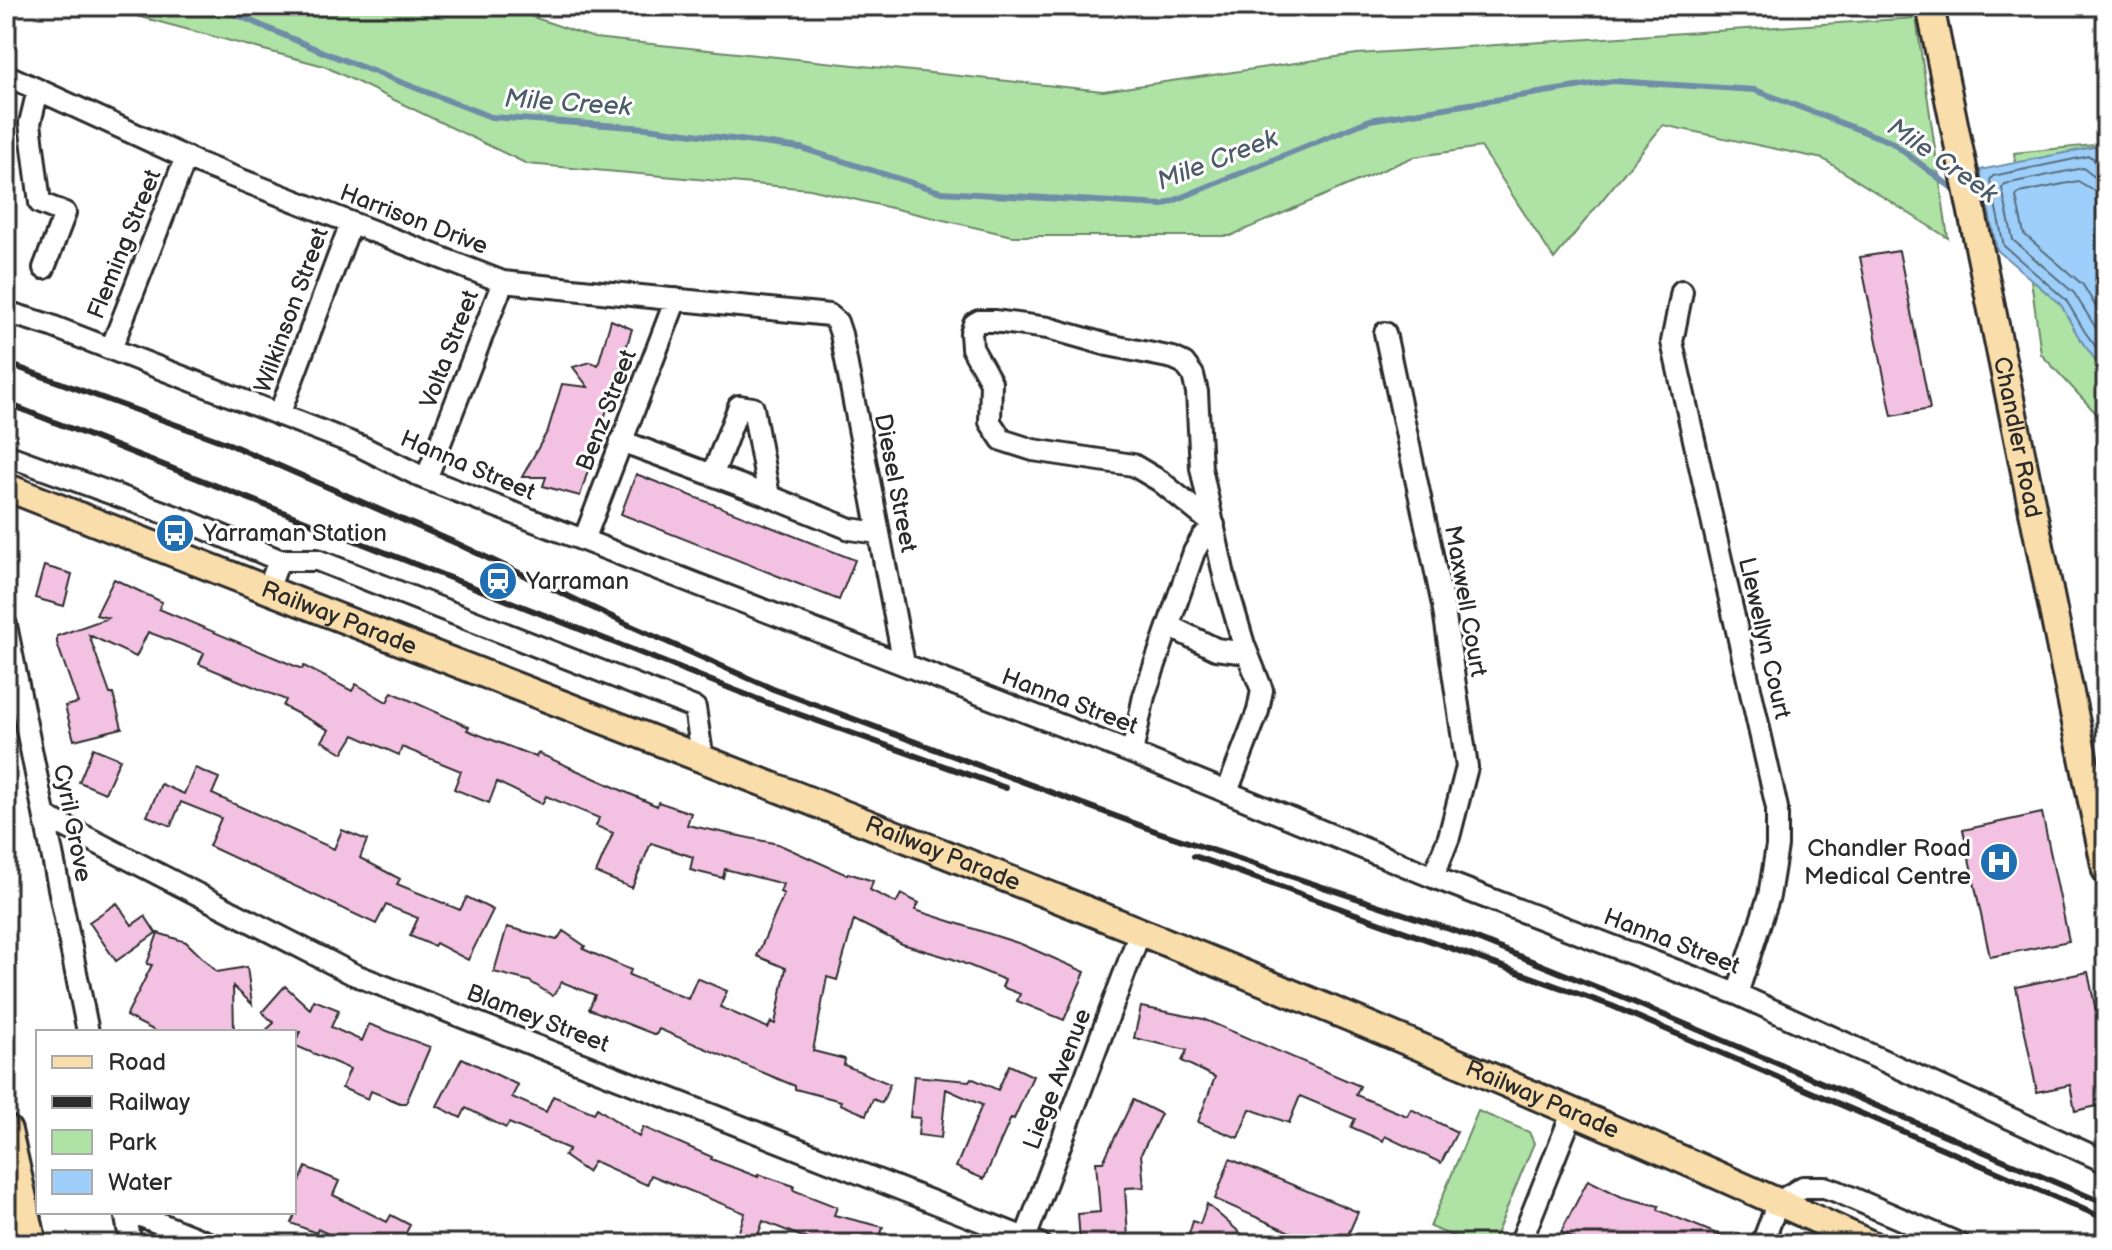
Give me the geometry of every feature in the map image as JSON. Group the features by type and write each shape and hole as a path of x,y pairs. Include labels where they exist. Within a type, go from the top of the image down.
{"highway":[{"path":"6,1131 31,1244"}],"main road":[{"name":"Chandler Road","path":"1930,6 2106,870"},
{"name":"Railway Parade","path":"6,487 1140,932 1573,1111 1870,1244"}],"street":[{"name":"Harrison Drive","path":"6,75 186,157 503,282 829,315"},
{"path":"38,90 30,123 40,203 65,213 44,268"},
{"name":"Fleming Street","path":"111,349 186,157"},
{"name":"Wilkinson Street","path":"279,415 351,223"},
{"name":"Volta Street","path":"426,479 503,282"},
{"name":"Llewellyn Court","path":"1682,291 1672,342 1777,808 1777,846 1769,896 1737,994"},
{"name":"Benz Street","path":"584,540 676,299"},
{"name":"Hanna Street","path":"6,312 49,325 360,446 426,479 1132,753 1433,877 1737,994 2106,1162"},
{"name":"Diesel Street","path":"829,315 837,322 841,334 904,664"},
{"path":"1214,525 1160,481 1133,465 1033,450 1009,444 998,437 990,417 992,385 972,348 974,324 983,321 1033,325 1123,349 1164,355 1184,363 1193,375 1201,468 1214,525 1230,600 1259,679 1262,696 1227,792"},
{"name":"Maxwell Court","path":"1385,333 1444,610 1467,767 1449,837 1433,877"},
{"path":"713,474 739,406 753,408 769,496"},
{"path":"621,441 850,529 878,533"},
{"path":"6,455 190,522 279,560 317,560 695,708 703,761"},
{"path":"1132,753 1144,696 1194,552 1214,525"},
{"path":"268,590 279,560"},
{"name":"Cyril Grove","path":"6,625 88,1030"},
{"path":"1169,626 1220,651 1247,653"},
{"name":"Blamey Street","path":"45,816 353,974 1030,1242"},
{"name":"Liege Avenue","path":"1030,1242 1140,932"},
{"path":"1520,1244 1573,1111"},
{"path":"1762,1244 1778,1202 1803,1187 1824,1187 1959,1244"},
{"path":"125,1214 131,1244"},
{"path":"136,1214 211,1244"}],"green space":[{"path":"114,6 501,6 594,38 1103,91 1357,54 1916,18 1948,238 1823,159 1663,125 1554,259 1481,147 1413,157 1230,236 1012,236 810,189 527,164 324,66 126,13"},
{"path":"2093,145 2096,249 2106,264 2106,424 2041,354 2014,153"},
{"path":"1478,1111 1529,1132 1534,1143 1492,1244 1473,1244 1430,1227"}],"water":[{"path":"2099,146 2106,179 2106,375 2078,336 2061,305 1997,250 1980,170"}],"building":[{"path":"1899,251 1930,409 1892,416 1860,257"},
{"path":"611,320 632,329 580,496 543,486 546,477 522,477 548,430 562,384 588,387 573,367 591,362 598,365"},
{"path":"636,474 855,560 839,600 621,514"},
{"path":"44,566 72,574 64,606 35,598"},
{"path":"114,579 162,602 159,609 302,669 304,666 352,691 356,684 387,702 392,692 469,727 467,730 536,757 538,753 657,806 658,802 691,813 687,825 778,844 847,875 873,881 870,890 896,903 901,894 919,903 915,910 1021,944 1085,972 1064,1020 1017,1001 1020,994 1002,987 1005,980 953,959 902,944 854,920 837,980 827,977 813,1051 845,1059 844,1065 890,1084 882,1103 873,1099 866,1115 840,1104 841,1101 795,1089 795,1086 659,1029 656,1035 589,1009 595,995 562,982 553,996 529,981 494,972 507,927 557,940 563,931 585,946 583,949 631,970 629,975 688,999 697,978 727,991 720,1007 768,1028 771,1022 775,1024 786,968 757,956 784,894 780,892 783,884 725,869 723,878 690,870 693,857 651,843 632,888 596,873 613,833 596,826 599,818 546,796 542,804 497,782 489,803 454,789 461,771 402,747 399,755 354,735 343,753 322,741 329,730 283,706 286,700 199,664 204,653 148,632 136,657 89,635 110,694 113,694 122,728 74,740 65,706 78,703 57,636 108,618 96,615"},
{"path":"93,748 120,759 105,793 79,782"},
{"path":"195,768 219,778 212,794 334,849 342,830 367,840 360,858 400,879 397,884 460,910 467,897 493,910 468,960 436,943 434,946 410,936 418,918 386,905 376,924 209,846 221,818 181,802 171,826 147,816 161,784 184,794"},
{"path":"2042,813 2069,941 1990,957 1963,830"},
{"path":"117,903 132,925 145,916 156,933 116,961 89,922"},
{"path":"158,933 186,942 217,972 247,967 252,1004 233,986 234,1030 153,1030 126,1016 152,965 147,964"},
{"path":"2088,972 2106,1061 2106,1104 2075,1111 2070,1085 2037,1092 2016,987"},
{"path":"285,986 310,1009 314,1000 339,1010 331,1027 362,1041 369,1024 430,1047 406,1103 371,1091 368,1099 342,1088 350,1069 296,1046 300,1032 296,1030 266,1030 274,1023 262,1012"},
{"path":"1141,1007 1203,1019 1360,1086 1356,1095 1407,1116 1411,1109 1457,1132 1441,1163 1385,1136 1383,1141 1351,1127 1355,1119 1300,1096 1289,1123 1250,1109 1238,1138 1198,1122 1215,1077 1182,1061 1187,1050 1134,1038"},
{"path":"462,1058 518,1085 512,1097 546,1112 553,1096 594,1113 597,1108 639,1137 643,1127 711,1159 758,1177 758,1174 794,1186 793,1190 837,1207 834,1215 883,1227 878,1244 820,1244 763,1221 756,1241 738,1234 745,1213 651,1175 647,1185 594,1161 587,1172 564,1156 569,1149 509,1123 506,1128 466,1108 461,1118 437,1106"},
{"path":"1009,1065 1033,1076 984,1179 956,1167 982,1105 946,1089 941,1138 918,1135 920,1118 910,1117 914,1076 969,1081 971,1078 998,1090"},
{"path":"1133,1100 1161,1114 1141,1154 1144,1187 1125,1188 1128,1238 1080,1241 1078,1214 1100,1212 1096,1162 1103,1162"},
{"path":"1230,1159 1358,1212 1344,1244 1317,1244 1215,1199"},
{"path":"306,1167 339,1181 333,1195 387,1222 391,1215 410,1225 400,1244 349,1244 318,1229 316,1233 291,1223 296,1214 296,1190"},
{"path":"1588,1180 1622,1197 1659,1206 1658,1210 1734,1241 1734,1244 1584,1244 1561,1232"},
{"path":"1207,1204 1253,1244 1186,1244 1193,1221 1200,1224"}],"waterway":[{"name":"Mile Creek","path":"216,6 323,52 491,117 647,128 801,148 941,192 1163,205 1370,120 1613,81 1755,90 1891,142 1959,193"}],"railway":[{"path":"6,363 229,444 458,544 773,689 1158,832 1467,935 1631,1001 2106,1204"},
{"path":"6,403 770,704 1006,788"},
{"path":"1194,856 1612,1006 2106,1219"}],"place":[{"name":"Yarraman Station","path":"175,533"},
{"name":"Yarraman","path":"498,581"},
{"name":"Chandler Road Medical Centre","path":"1999,862"}]}
